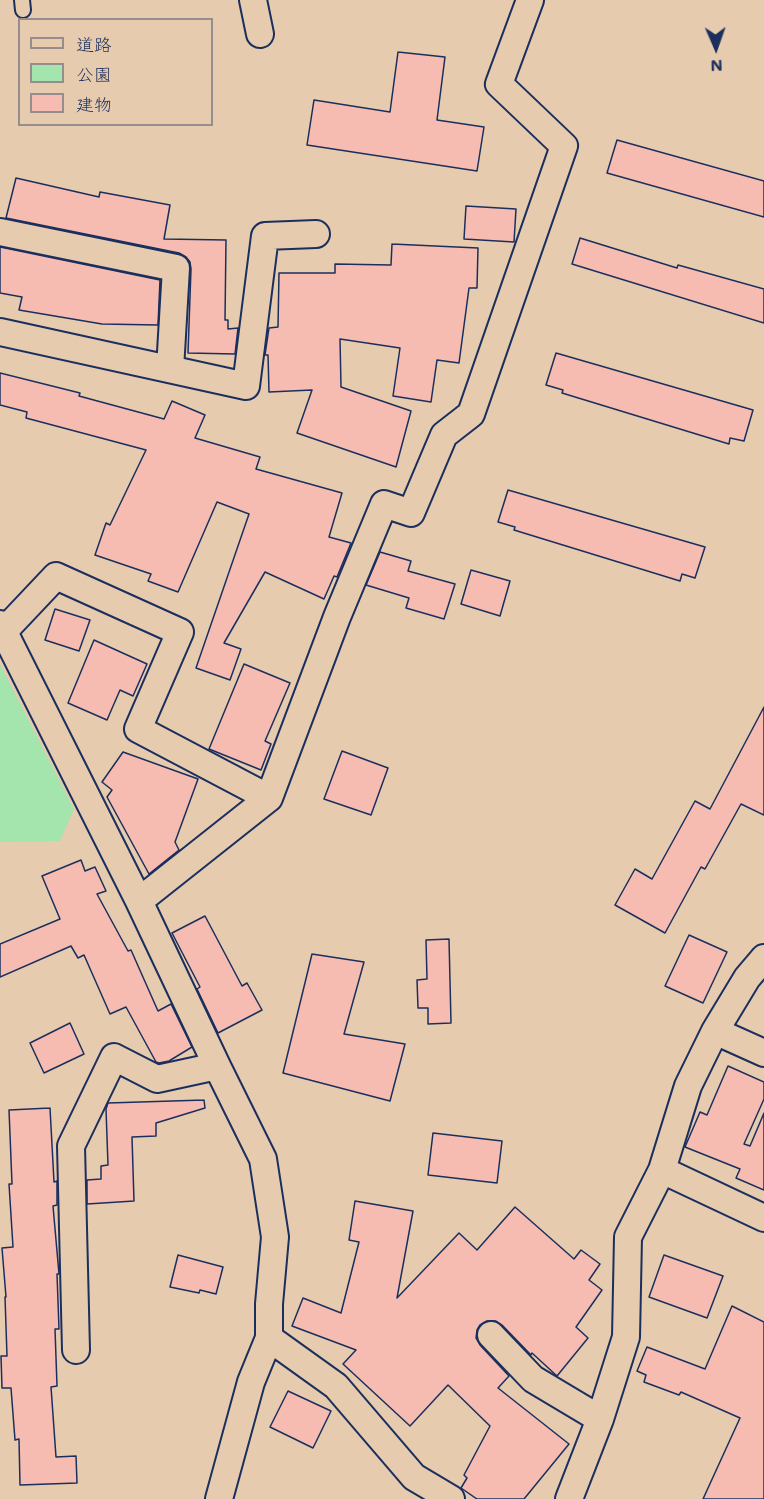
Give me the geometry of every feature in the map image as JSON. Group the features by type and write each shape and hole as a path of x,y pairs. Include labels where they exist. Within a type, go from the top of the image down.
{"street":[{"path":"253,0 260,34"},
{"path":"140,901 269,798 337,617 384,504 411,513 444,435 471,414 564,146 499,84 530,0"},
{"path":"0,232 176,268 170,369"},
{"path":"0,332 246,386 265,236 316,234"},
{"path":"219,1499 251,1382 269,1338 269,1304 275,1237 264,1159 217,1066 140,901 1,629 56,576 180,632 138,729 269,798"},
{"path":"569,1499 600,1419 626,1337 628,1237 662,1170 688,1086 715,1031 747,978 764,958"},
{"path":"715,1031 764,1053"},
{"path":"76,1350 71,1146 114,1057 157,1079 217,1066"},
{"path":"662,1170 764,1218"},
{"path":"491,1335 533,1378 600,1419"},
{"path":"269,1338 336,1386 414,1477 452,1499"}],"green space":[{"path":"0,664 74,809 60,841 0,842"}],"building":[{"path":"398,52 445,57 437,120 484,127 477,171 307,145 314,100 390,112"},
{"path":"617,140 764,181 764,217 607,173"},
{"path":"16,178 99,197 100,192 170,205 164,239 226,240 225,320 228,320 228,329 238,328 235,354 188,353 191,269 186,257 179,253 6,218"},
{"path":"466,206 516,209 514,242 464,239"},
{"path":"580,238 677,268 678,265 764,289 764,323 572,264"},
{"path":"392,244 478,248 477,288 469,288 459,363 437,360 431,402 393,396 400,348 340,339 341,387 411,411 396,467 297,433 312,390 269,392 268,355 265,355 269,328 278,327 279,273 335,273 335,264 391,265"},
{"path":"0,247 160,280 158,325 102,324 19,310 22,297 0,293"},
{"path":"556,353 753,410 744,441 730,438 729,444 562,393 563,390 546,385"},
{"path":"0,373 80,393 79,396 164,419 172,401 205,415 195,438 260,457 256,469 342,493 329,537 351,543 337,577 334,576 324,599 265,572 224,643 241,649 230,680 196,668 249,514 217,502 178,592 148,581 151,574 95,555 106,523 110,525 146,450 26,418 27,412 0,405"},
{"path":"508,490 705,547 695,578 682,574 680,581 514,530 515,527 498,522"},
{"path":"380,552 411,561 408,571 455,584 444,619 406,608 409,598 366,585"},
{"path":"471,570 510,581 500,616 461,604"},
{"path":"55,609 90,620 79,651 45,640"},
{"path":"94,640 147,664 133,696 120,690 107,720 68,703"},
{"path":"244,664 290,683 265,741 271,744 261,770 209,749"},
{"path":"764,707 764,815 741,804 705,869 701,867 665,933 615,905 635,869 652,879 695,801 710,809"},
{"path":"342,751 388,768 371,815 324,799"},
{"path":"123,752 198,779 175,842 179,850 149,874 107,797 112,790 102,782"},
{"path":"81,860 85,871 95,867 106,891 97,894 128,951 131,950 158,1011 171,1004 192,1047 169,1061 156,1062 126,1007 110,1014 84,955 78,958 71,946 0,977 0,944 60,919 42,876"},
{"path":"205,916 242,986 247,983 262,1010 218,1033 197,989 200,987 172,933"},
{"path":"689,935 727,952 703,1003 665,986"},
{"path":"449,939 451,1023 428,1024 428,1008 418,1008 417,980 427,979 426,940"},
{"path":"312,954 364,962 344,1034 405,1044 390,1101 283,1073"},
{"path":"70,1023 84,1054 44,1073 30,1043"},
{"path":"728,1066 764,1082 764,1099 744,1144 750,1146 764,1113 764,1190 736,1178 740,1169 685,1147 700,1112 707,1115"},
{"path":"204,1100 205,1108 156,1123 156,1136 132,1137 134,1201 87,1204 87,1180 101,1179 101,1166 108,1165 106,1109 108,1103"},
{"path":"50,1108 54,1182 57,1181 57,1205 53,1206 59,1274 57,1274 59,1329 55,1329 57,1386 51,1387 56,1457 76,1456 77,1483 20,1485 19,1439 15,1440 11,1388 2,1388 1,1356 7,1356 2,1248 13,1247 9,1184 12,1184 9,1110"},
{"path":"433,1133 502,1141 497,1183 428,1175"},
{"path":"355,1201 413,1211 397,1298 459,1233 477,1250 515,1207 574,1259 581,1250 600,1264 589,1280 602,1290 576,1327 588,1338 557,1376 532,1353 531,1355 496,1321 487,1321 477,1330 476,1338 480,1345 509,1376 498,1388 569,1444 524,1499 477,1499 461,1488 467,1478 464,1475 490,1426 448,1385 410,1426 343,1364 356,1350 292,1326 303,1298 341,1313 359,1242 349,1240"},
{"path":"178,1255 223,1267 216,1294 170,1287"},
{"path":"664,1255 723,1276 707,1318 649,1297"},
{"path":"732,1306 764,1322 764,1499 703,1499 740,1418 681,1392 679,1395 644,1382 646,1375 637,1371 647,1347 705,1369"},
{"path":"288,1391 331,1411 313,1448 270,1427"}]}
